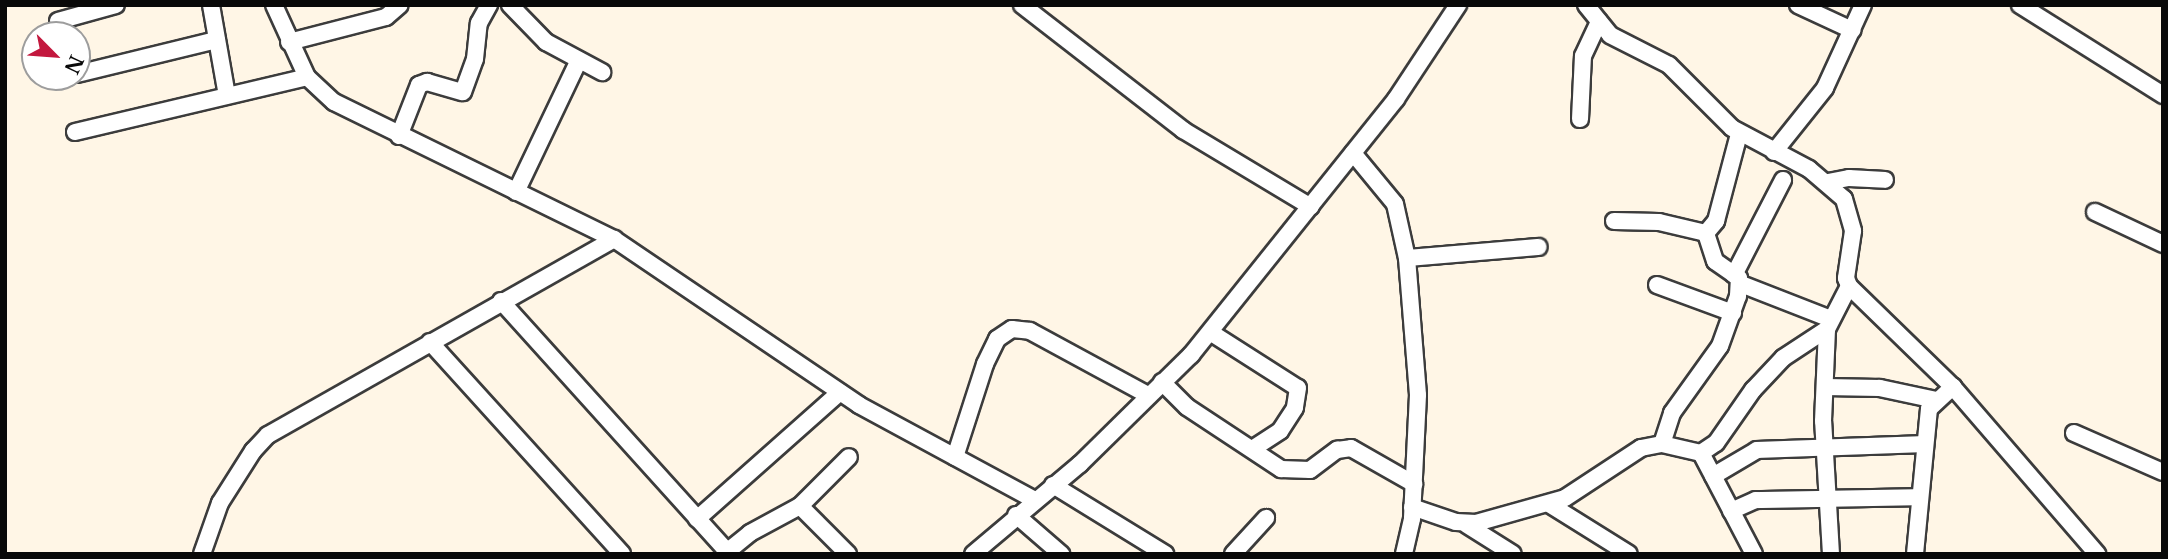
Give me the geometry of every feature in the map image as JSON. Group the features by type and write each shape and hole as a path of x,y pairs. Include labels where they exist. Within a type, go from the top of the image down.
{"street":[{"path":"58,21 116,5"},
{"path":"211,5 227,96"},
{"path":"274,5 307,77 334,102 614,239 840,392 1035,500"},
{"path":"289,42 386,18 400,5"},
{"path":"399,136 419,85 427,82 463,92 475,59 479,23 489,5"},
{"path":"510,5 546,42 602,72"},
{"path":"1022,5 1183,131 1311,207"},
{"path":"974,554 1148,396 1210,332 1353,153 1458,5"},
{"path":"1586,5 1611,35 1669,65 1739,134 1828,182 1844,199 1852,215 1846,278 1849,286 1953,387 2097,554"},
{"path":"1798,5 1853,30"},
{"path":"1774,152 1825,88 1863,5"},
{"path":"2020,5 2163,95"},
{"path":"1580,119 1583,56 1599,22"},
{"path":"91,71 217,40"},
{"path":"516,192 579,60"},
{"path":"75,132 307,77"},
{"path":"1706,233 1716,221 1739,134"},
{"path":"1353,153 1395,204 1407,258 1418,359 1414,484 1404,554"},
{"path":"1662,444 1672,413 1714,357 1733,313 1737,279 1783,180"},
{"path":"1828,182 1885,180"},
{"path":"2095,212 2163,244"},
{"path":"1614,220 1659,222 1706,233"},
{"path":"1706,233 1714,261 1737,279 1829,324"},
{"path":"202,554 220,503 253,451 268,435 614,239"},
{"path":"1407,258 1539,247"},
{"path":"1657,285 1733,313"},
{"path":"1831,554 1824,447 1829,324 1849,286"},
{"path":"501,301 729,552 750,533 800,506 849,457"},
{"path":"1467,524 1549,504 1580,490 1641,448 1662,444 1702,453 1716,443 1753,390 1783,358 1829,324"},
{"path":"955,457 985,364 996,340 1012,329 1030,331 1148,396"},
{"path":"1210,332 1298,388 1296,408 1280,430 1252,449"},
{"path":"430,342 622,554"},
{"path":"1162,382 1186,407 1252,449 1270,464 1304,472 1337,450 1351,448 1414,484"},
{"path":"1825,387 1880,388 1937,400"},
{"path":"1915,554 1930,409 1953,387"},
{"path":"697,519 840,392"},
{"path":"2074,433 2163,472"},
{"path":"1713,477 1757,450 1925,444"},
{"path":"1702,453 1754,554"},
{"path":"1053,485 1165,554"},
{"path":"1731,511 1756,500 1920,498"},
{"path":"1549,504 1629,554"},
{"path":"800,506 848,554"},
{"path":"1412,507 1467,524 1513,554"},
{"path":"1016,515 1061,554"},
{"path":"1233,554 1266,518"}]}
